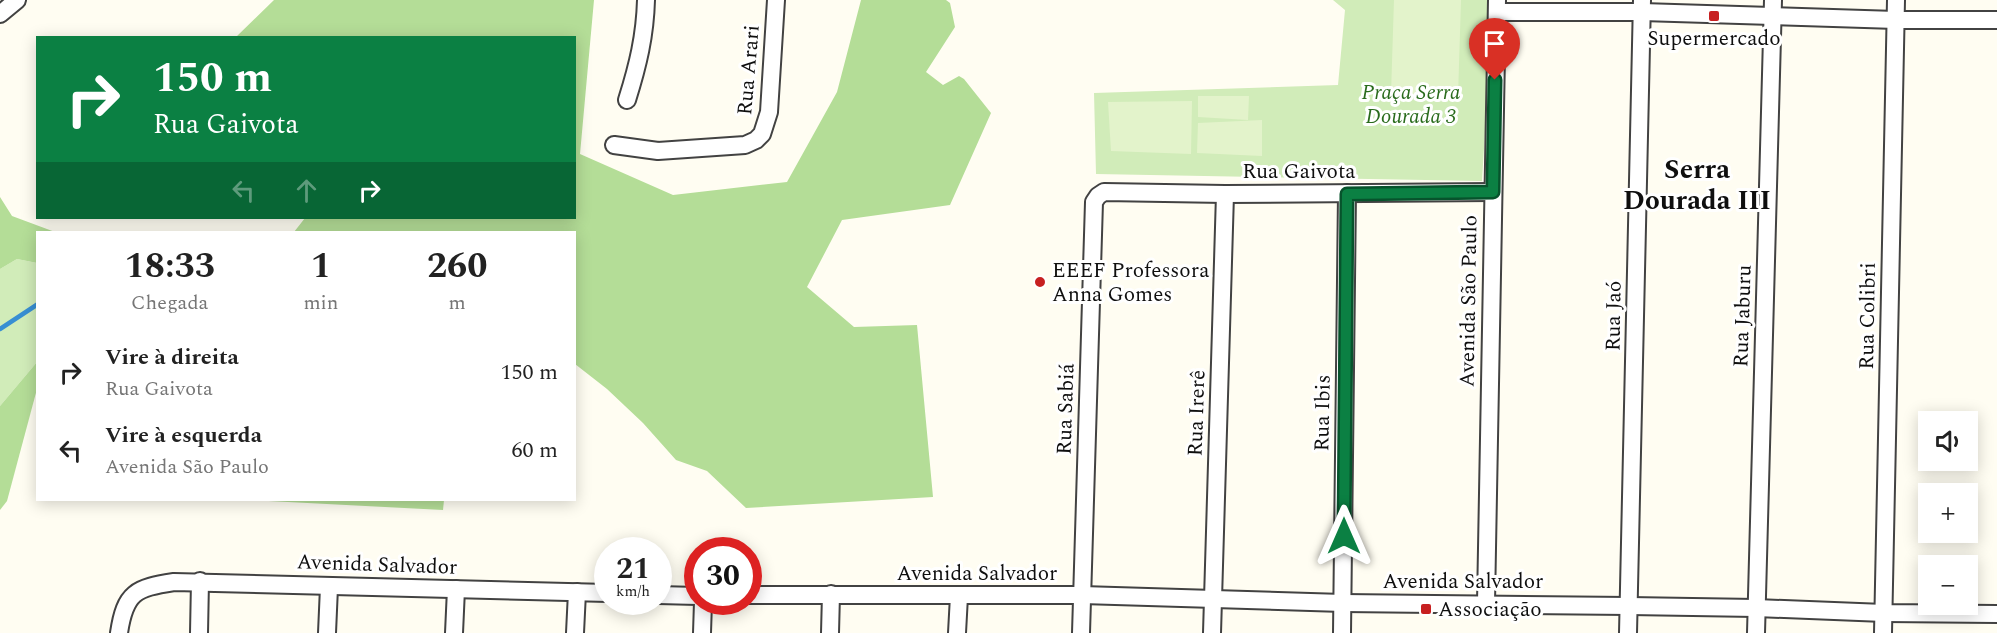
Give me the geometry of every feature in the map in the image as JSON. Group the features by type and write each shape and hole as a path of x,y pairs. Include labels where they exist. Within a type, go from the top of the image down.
{"street":[{"path":"0,14 17,0"},
{"path":"627,100 639,62 645,29 646,0"},
{"name":"Rua Arari","path":"614,146 658,151 746,145 756,140 762,134 769,112 776,0"},
{"name":"Rua Colibri","path":"1883,633 1896,0"},
{"path":"1497,6 1773,7 1896,20 1997,20"},
{"name":"Avenida São Paulo","path":"1485,603 1497,6"},
{"name":"Rua Jaó","path":"1628,633 1642,6"},
{"name":"Rua Jaburu","path":"1756,633 1773,7"},
{"name":"Rua Gaivota","path":"1104,192 1347,194 1493,192"},
{"name":"Rua Sabiá","path":"1081,633 1094,202 1098,195 1104,192"},
{"name":"Rua Irerê","path":"1212,633 1225,194"},
{"name":"Rua Ibis","path":"1342,633 1347,194"},
{"path":"199,633 200,581"},
{"name":"Avenida Salvador","path":"119,633 122,615 132,596 147,586 174,582 594,593"},
{"path":"327,633 329,587"},
{"path":"454,633 456,589"},
{"path":"575,633 577,592"},
{"path":"830,633 831,594"},
{"name":"Avenida Salvador","path":"762,595 1082,595 1343,603 1485,603 1997,614"},
{"path":"957,633 958,596"},
{"path":"702,633 703,615"}],"green space":[{"path":"274,0 594,0 580,154 673,195 787,182 837,92 861,0 946,0 950,3 955,27 926,72 943,85 959,76 964,79 991,113 950,205 842,220 807,287 854,327 917,325 933,497 746,508 707,471 676,460 643,423 607,389 576,365 576,231 295,231 304,219 576,219 576,36 237,36"},
{"name":"Praça Serra Dourada 3","path":"1333,0 1493,0 1482,181 1096,174 1094,93 1338,85 1345,10"},
{"path":"1394,0 1461,0 1458,97 1391,94"},
{"path":"1198,96 1249,96 1248,120 1198,117"},
{"path":"1192,101 1191,154 1111,151 1108,102"},
{"path":"1262,120 1262,156 1197,153 1198,123"},
{"path":"0,197 12,216 52,231 36,231 36,263 17,259 0,269"},
{"path":"17,259 36,263 36,363 0,406 0,269"},
{"path":"36,363 36,393 7,501 0,510 0,406"},
{"path":"270,501 444,501 443,510"}],"waterway":[{"path":"0,329 36,305"}],"place":[{"name":"Supermercado","path":"1714,16"},
{"name":"EEEF Professora Anna Gomes","path":"1040,282"},
{"name":"Associação","path":"1426,609"}],"district":[{"name":"Serra Dourada III","path":"1697,184"}],"route":[{"path":"1344,536 1347,194 1493,192 1495,80"}]}
